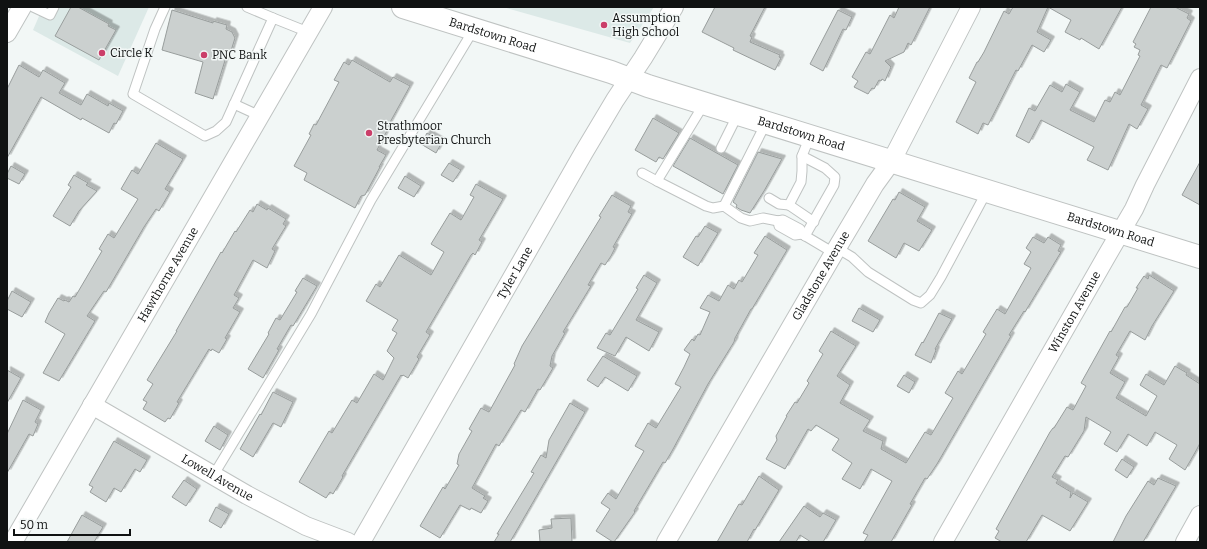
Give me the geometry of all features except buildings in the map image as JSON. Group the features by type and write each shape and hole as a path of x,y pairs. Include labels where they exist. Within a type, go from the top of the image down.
{"main road":[{"name":"Bardstown Road","path":"403,7 611,72 628,79 766,123 806,146 890,162 1200,257"}],"street":[{"path":"8,30 22,7"},
{"name":"Hawthorne Avenue","path":"13,542 323,7"},
{"name":"Tyler Lane","path":"361,542 584,152 674,7"},
{"name":"Gladstone Avenue","path":"666,542 835,250 890,162 971,7"},
{"name":"Winston Avenue","path":"943,542 1134,209 1200,78"},
{"name":"Lowell Avenue","path":"92,405 247,495 306,526 348,542"},
{"path":"1185,542 1200,515"}],"lane":[{"path":"33,7 50,15 54,7"},
{"path":"165,7 155,29 133,94 205,136 216,131 226,122 273,18"},
{"path":"246,7 308,32"},
{"path":"213,476 310,314 371,200 474,29"},
{"path":"234,104 260,116"},
{"path":"657,181 704,104"},
{"path":"721,148 738,114"},
{"path":"724,206 766,123"},
{"path":"789,205 801,182 806,146"},
{"path":"804,235 814,222 834,185 835,177 806,146"},
{"path":"642,173 706,206 713,208 724,206 741,218 750,221 763,218 778,222 783,220 800,229 804,235 852,257 868,272 913,300 921,302 930,295 987,191"},
{"path":"769,198 779,204 789,205 814,222"}],"shaded area":[{"name":"Circle K","path":"43,7 149,7 118,76 33,30"},
{"name":"Assumption High School","path":"503,7 654,7 630,43"}],"place":[{"name":"Assumption High School","path":"604,25"},
{"name":"Circle K","path":"102,53"},
{"name":"PNC Bank","path":"204,55"},
{"name":"Strathmoor Presbyterian Church","path":"369,133"}]}
